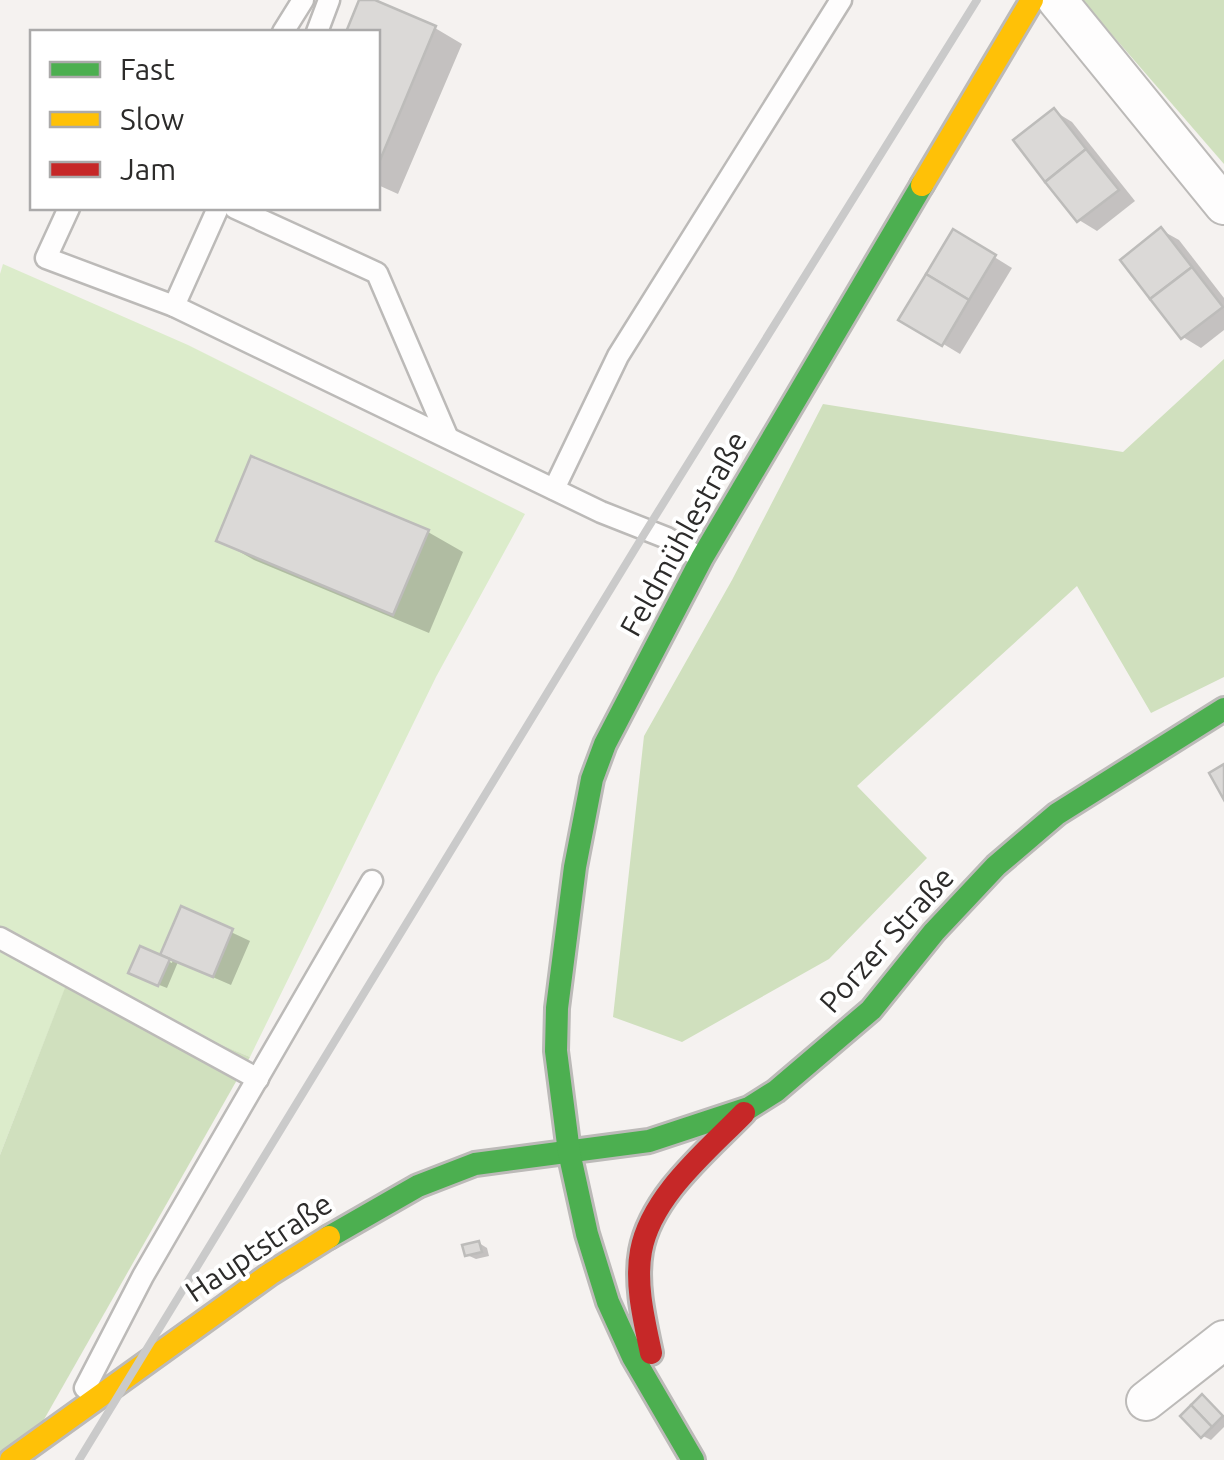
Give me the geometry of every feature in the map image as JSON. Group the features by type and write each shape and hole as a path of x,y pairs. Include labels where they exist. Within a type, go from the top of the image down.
{"street":[{"name":"Feldmühlestraße","path":"693,1460 633,1357 608,1302 587,1234 569,1152 556,1051 557,1008 575,867 592,779 604,744 702,558 1032,0"},
{"path":"1056,0 1224,204"},
{"name":"Porzer Straße","path":"569,1152 649,1141 749,1108 776,1091 871,1010 934,932 1020,845 1057,814 1224,708"},
{"path":"666,1418 640,1296 641,1247 679,1179 749,1108"},
{"name":"Hauptstraße","path":"11,1460 255,1285 374,1208 475,1164 569,1152"},
{"path":"1146,1401 1224,1340"}],"lane":[{"path":"284,30 303,0"},
{"path":"318,30 329,0"},
{"path":"554,489 618,356 841,0"},
{"path":"68,210 46,258 174,306 702,558"},
{"path":"174,306 217,210"},
{"path":"239,210 378,273 447,436"},
{"path":"72,1415 143,1276 372,881"},
{"path":"0,938 258,1080"}],"green space":[{"path":"1082,0 1224,0 1224,164"},
{"path":"3,264 188,345 525,514 436,677 250,1057 68,981 0,1155 0,274"},
{"path":"1224,359 1224,677 1151,713 1077,586 857,786 927,858 829,959 682,1042 613,1017 644,736 732,580 823,404 1123,452"},
{"path":"68,980 250,1057 21,1460 0,1460 0,1155"}],"building":[{"path":"359,0 375,0 436,26 380,160 380,30 347,30"},
{"path":"1054,108 1086,149 1045,182 1013,140"},
{"path":"1086,149 1119,190 1077,222 1045,182"},
{"path":"1161,227 1192,267 1150,299 1120,260"},
{"path":"953,229 996,255 969,300 926,274"},
{"path":"1192,267 1223,307 1181,339 1150,299"},
{"path":"926,274 969,300 942,346 898,320"},
{"path":"251,456 429,530 393,615 216,541"},
{"path":"1224,764 1224,800 1209,773"},
{"path":"181,906 233,929 213,977 160,955"},
{"path":"140,946 170,959 158,986 128,973"},
{"path":"479,1241 482,1252 465,1256 462,1245"},
{"path":"1202,1394 1223,1416 1212,1427 1191,1405"},
{"path":"1191,1405 1212,1427 1201,1438 1180,1416"}],"railway":[{"path":"79,1460 646,531 977,0"}],"traffic: fast":[{"path":"693,1460 633,1357 608,1302 587,1234 569,1152 556,1051 557,1008 575,867 592,779 605,744 702,558 922,185"},
{"path":"329,1237 418,1186 475,1164 649,1141 749,1108 776,1091 871,1010 934,932 996,866 1057,814 1224,709"}],"traffic: slow":[{"path":"922,185 1032,0"},
{"path":"11,1460 270,1274 329,1237"}],"traffic: jam":[{"path":"651,1353 639,1276 647,1231 668,1193 744,1113"}]}
